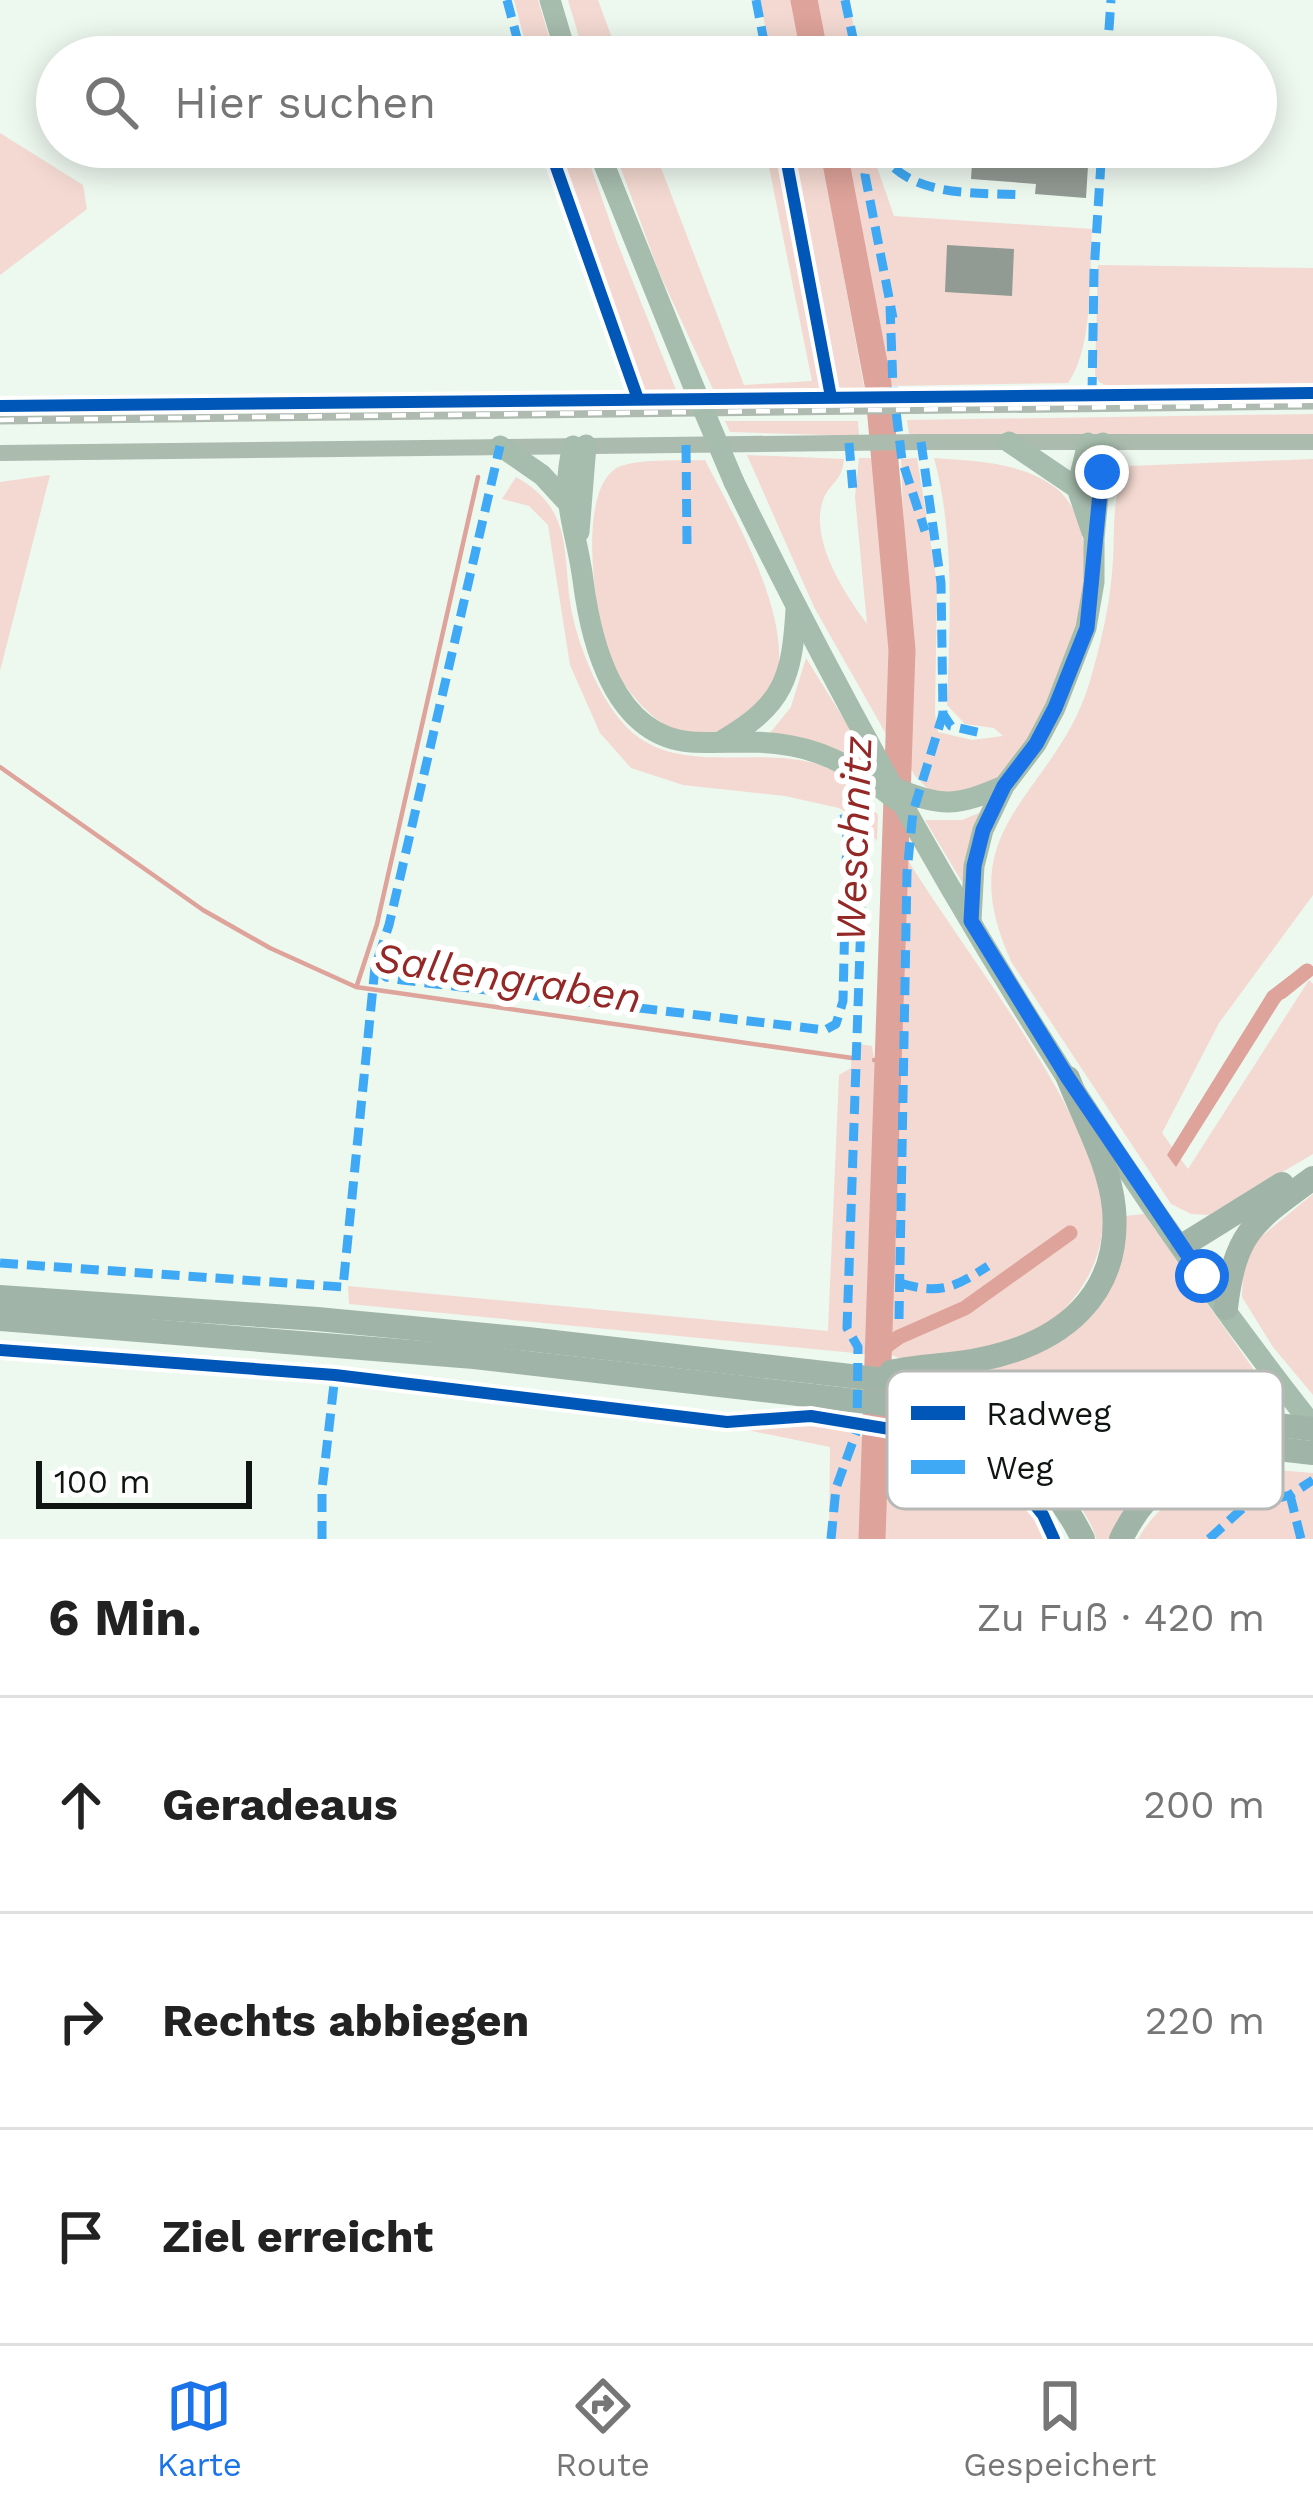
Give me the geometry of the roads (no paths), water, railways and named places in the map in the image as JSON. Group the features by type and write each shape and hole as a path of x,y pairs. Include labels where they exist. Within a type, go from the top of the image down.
{"highway":[{"path":"960,1371 1022,1348 1075,1319 1089,1302 1108,1261 1114,1205 1068,1078"},
{"path":"1182,1246 1313,1167"},
{"path":"1226,1308 1230,1270 1242,1237 1270,1209 1313,1178"},
{"path":"0,1297 340,1321 854,1384 887,1397"},
{"path":"0,1319 854,1384 887,1397"},
{"path":"1283,1425 1313,1427"},
{"path":"1069,1509 1083,1539"},
{"path":"1121,1539 1140,1509"}],"main road":[{"path":"550,0 561,36"},
{"path":"605,168 734,482 796,609 907,798 917,832 1068,1078 1271,1371"},
{"path":"1009,442 1077,488 1094,538"},
{"path":"1077,488 1096,443"},
{"path":"971,921 978,846 1004,786 1036,744 1087,628 1094,582 1096,443"},
{"path":"500,446 542,475 565,500"},
{"path":"580,446 565,476 565,500 577,538 592,635 611,683 627,709 648,727 691,742 796,746 830,757 907,798 956,804 1004,786"},
{"path":"577,538 586,476 580,446"},
{"path":"723,740 755,722 778,695 793,654 796,609"},
{"path":"1283,1388 1313,1427"}],"street":[{"path":"0,453 1313,442"},
{"path":"1038,1509 1054,1539"}],"waterway":[{"name":"Weschnitz","path":"804,0 811,36"},
{"name":"Weschnitz","path":"837,168 878,384 902,650 872,1539"},
{"path":"357,985 377,924 478,477"},
{"name":"Sallengraben","path":"0,767 203,910 270,948 356,987 852,1058"},
{"path":"1281,992 1307,971"},
{"name":"Sallengraben","path":"874,1060 886,1062"},
{"path":"877,1353 899,1337 965,1308 1070,1233"}],"railway":[{"path":"0,420 1313,405"}]}
